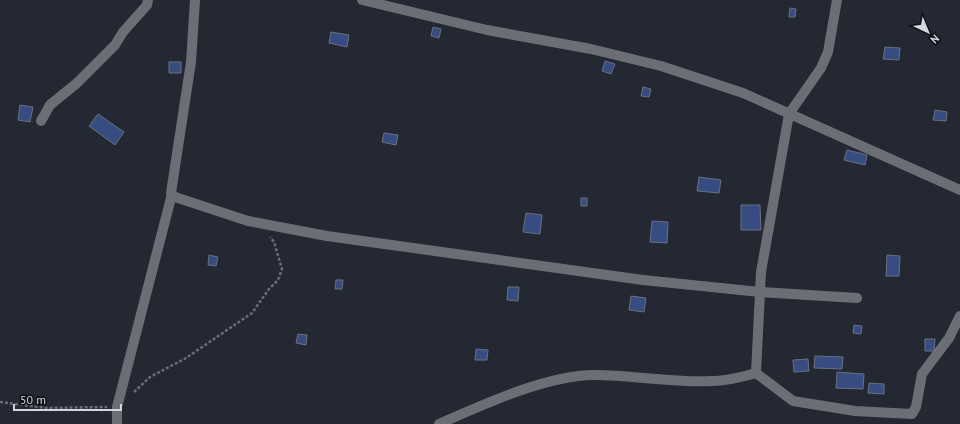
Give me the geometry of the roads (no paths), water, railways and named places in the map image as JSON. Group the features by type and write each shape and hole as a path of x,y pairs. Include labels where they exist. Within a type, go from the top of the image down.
{"street":[{"path":"41,121 50,105 77,83 115,45 122,32 147,5 148,0"},
{"path":"116,424 117,407 172,194 191,62 195,0"},
{"path":"362,0 487,30 591,49 661,66 743,93 960,190"},
{"path":"756,373 761,272 789,114 821,68 828,52 838,0"},
{"path":"172,194 175,197 258,223 327,236 643,280 760,292 857,298"},
{"path":"756,373 793,401 855,411 912,414 916,407 922,374 949,338 960,316"},
{"path":"439,424 544,383 570,378 593,375 712,382 756,373"}]}
